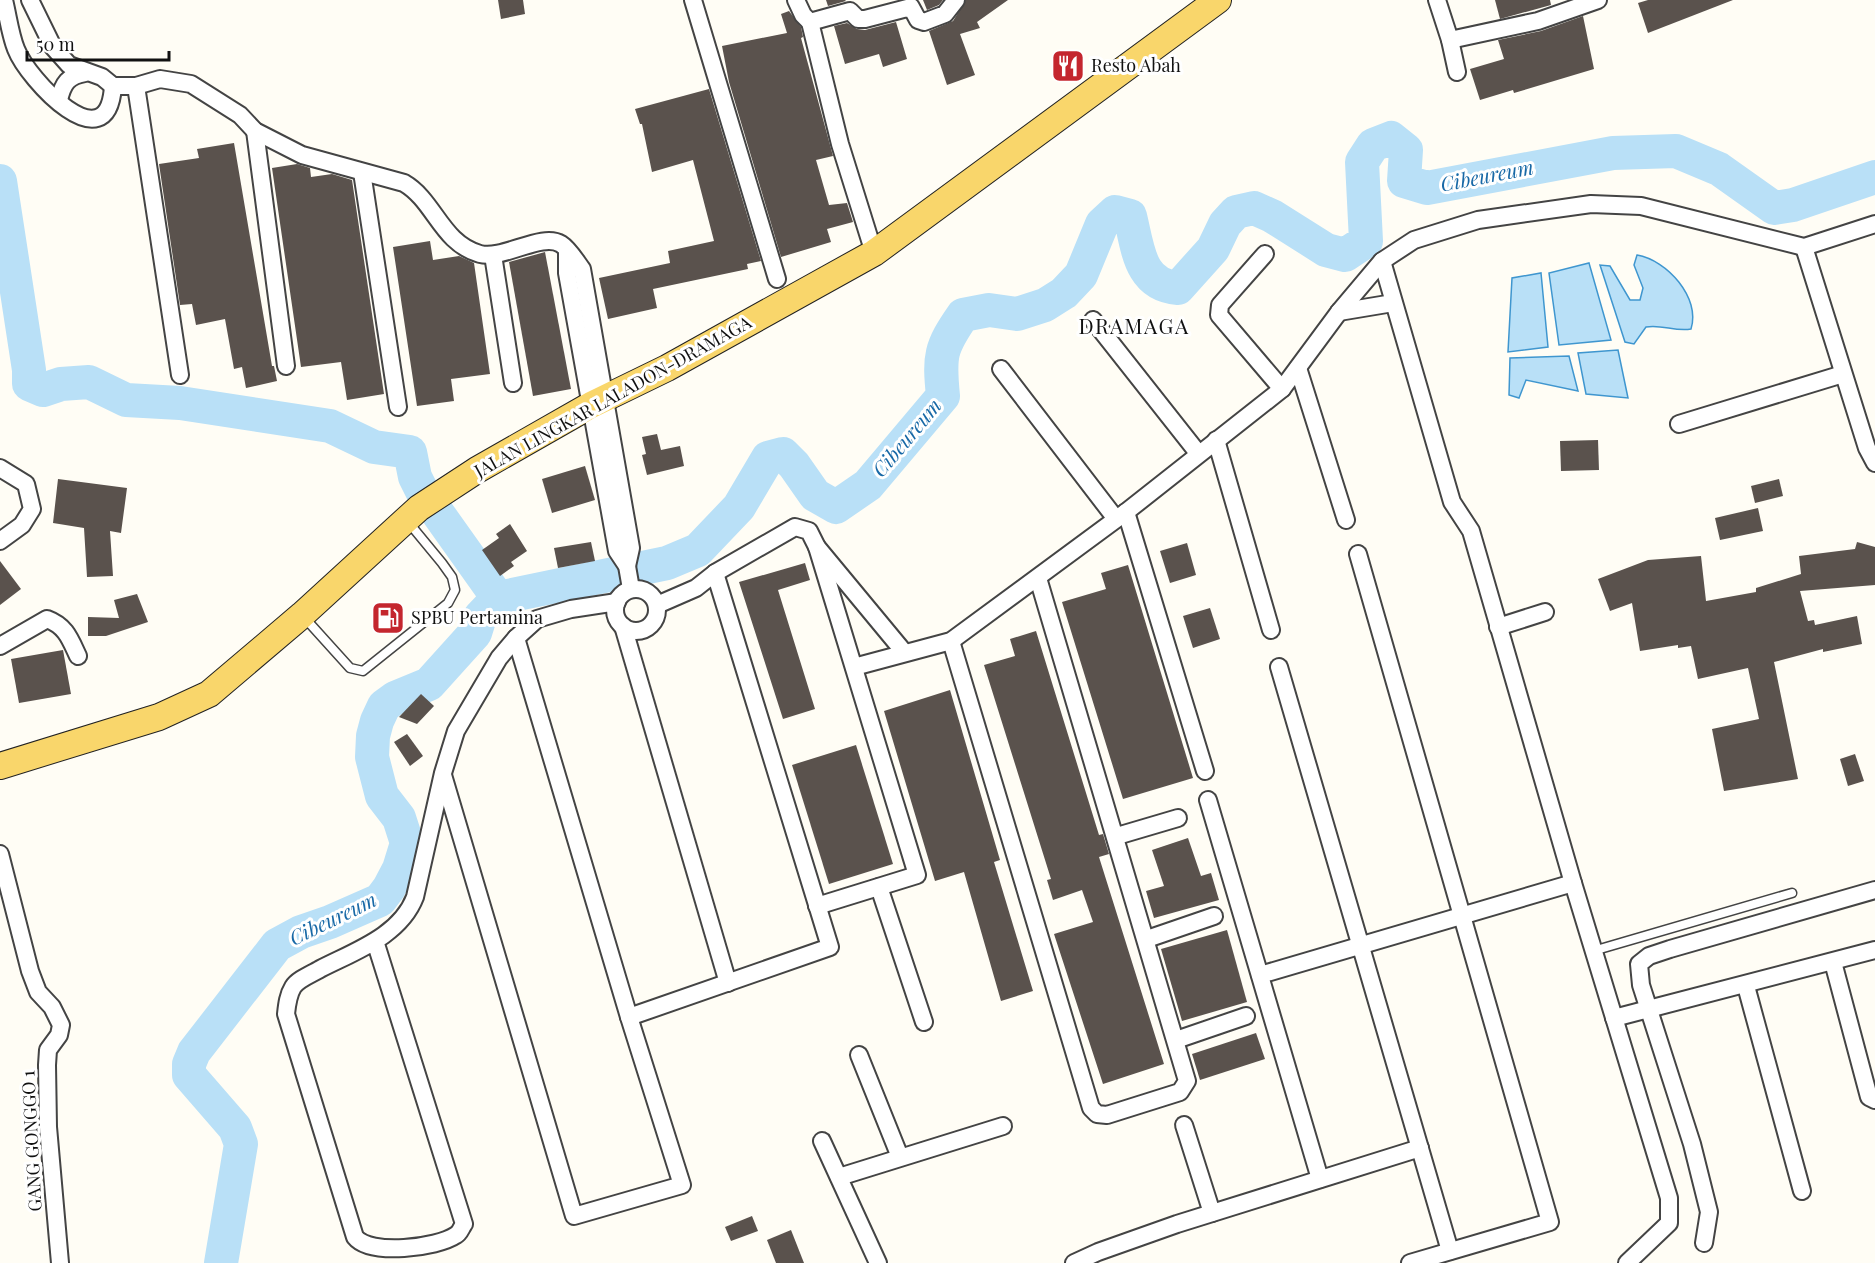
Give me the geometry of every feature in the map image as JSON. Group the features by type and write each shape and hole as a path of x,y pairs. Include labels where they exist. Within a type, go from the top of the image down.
{"main road":[{"name":"JALAN LINGKAR LALADON-DRAMAGA","path":"0,766 159,717 209,694 302,615 412,513 447,489 598,402 667,368 874,254 1218,0"}],"street":[{"path":"4,0 16,50 33,76 70,112 85,119 101,117 112,106 113,86"},
{"path":"30,0 53,47 69,65 85,73 102,77 113,86 135,86 160,79 191,84 240,115 255,131 302,155 404,183 413,188 457,243 470,251 493,255 546,241 561,244 567,250 582,269 617,551 629,576 650,593 657,605 654,623 639,631 626,628"},
{"path":"693,0 777,279"},
{"path":"796,0 802,15 810,22 840,144 874,254"},
{"path":"810,22 850,5 861,20 911,7 918,20 924,22 945,14 956,0"},
{"path":"1437,0 1450,40 1457,72"},
{"path":"1450,40 1538,21 1598,0"},
{"path":"59,100 63,86 71,75 85,73"},
{"path":"135,86 180,375"},
{"path":"255,131 286,366"},
{"path":"362,172 398,407"},
{"path":"854,667 951,641 1121,515 1282,389 1339,312 1382,261 1414,240 1458,224 1591,204 1641,206 1804,247 1875,224"},
{"path":"1804,247 1867,448 1875,463"},
{"path":"1265,254 1220,305 1219,315 1282,389"},
{"path":"493,255 513,383"},
{"path":"1382,261 1452,502 1471,531 1593,951 1669,1198 1669,1223 1627,1263"},
{"path":"1339,312 1393,303"},
{"path":"1093,320 1198,453"},
{"path":"1298,368 1346,520"},
{"path":"1001,369 1121,515 1205,771"},
{"path":"1679,424 1843,374"},
{"path":"1215,440 1271,630"},
{"path":"0,468 26,484 32,508 22,525 0,541"},
{"path":"657,605 696,588 715,573 795,527 809,531 817,547 917,875 817,906"},
{"path":"817,547 904,652"},
{"path":"1358,554 1550,1221 1410,1263"},
{"path":"629,1017 830,947 715,573"},
{"path":"375,941 464,1224 458,1234 445,1240 416,1247 366,1246 355,1237 286,1014 287,1001 293,986 375,941 409,912 415,897 443,773 456,731 499,658 537,619 612,605 620,596 629,576"},
{"path":"951,641 1091,1108 1097,1114 1107,1114 1180,1092 1187,1081 1176,1040 1117,836 1038,578"},
{"path":"612,605 626,628 631,652 728,982"},
{"path":"1498,627 1545,612"},
{"path":"0,646 48,619 59,623 67,632 78,656"},
{"path":"443,773 574,1216 682,1185 629,1017 516,638"},
{"path":"1279,667 1450,1251"},
{"path":"1208,800 1320,1179"},
{"path":"1117,836 1178,818"},
{"name":"GANG GONGGO 1","path":"0,854 34,982 38,992 52,1007 61,1025 59,1035 48,1050 47,1065 48,1127 60,1263"},
{"path":"1260,975 1573,883"},
{"path":"879,886 924,1022"},
{"path":"1704,1243 1709,1212 1692,1144 1638,972 1639,964 1648,956 1875,890"},
{"path":"1147,939 1214,916"},
{"path":"1614,1018 1746,986 1875,950"},
{"path":"1833,962 1869,1097 1875,1100"},
{"path":"1746,986 1802,1191"},
{"path":"1176,1040 1246,1016"},
{"path":"859,1055 900,1157"},
{"path":"1184,1125 1212,1213"},
{"path":"839,1177 1003,1126"},
{"path":"822,1141 878,1263"},
{"path":"1074,1263 1134,1238 1420,1148"}],"lane":[{"path":"302,615 350,668 363,671 448,603 455,590 452,577 412,513"},
{"path":"1593,951 1792,893"}],"water":[{"path":"1637,255 1660,264 1679,282 1691,305 1693,317 1691,329 1646,327 1634,344 1625,342 1600,265 1610,266 1630,300 1640,300 1643,288 1634,265"},
{"path":"1589,263 1611,340 1559,345 1549,273"},
{"path":"1541,273 1548,347 1508,352 1512,278"},
{"path":"1618,350 1628,398 1586,394 1578,353"},
{"path":"1569,356 1578,391 1526,380 1519,398 1509,395 1510,358"}],"building":[{"path":"498,0 523,0 525,14 501,19"},
{"path":"826,0 845,0 846,1 828,6"},
{"path":"923,0 943,0 939,5 927,10"},
{"path":"966,0 1008,0 977,22 980,28 960,34 975,75 947,85 929,31 953,21"},
{"path":"1495,0 1550,0 1551,5 1500,19"},
{"path":"1648,0 1733,0 1648,33 1638,3"},
{"path":"789,11 801,27 803,37 801,38 833,156 816,160 829,205 847,203 853,222 827,229 831,242 781,257 729,82 722,46 787,33 781,14"},
{"path":"1583,16 1594,69 1514,93 1513,90 1480,100 1470,69 1504,59 1498,40 1541,31"},
{"path":"896,22 907,59 883,67 879,54 845,64 834,26 847,23 857,29 865,30"},
{"path":"709,89 761,261 747,264 748,269 653,289 657,308 608,319 599,278 670,263 668,251 714,241 693,160 652,172 642,124 640,124 635,109"},
{"path":"234,143 272,366 274,366 277,381 246,388 242,367 234,369 225,319 196,325 192,304 180,305 159,164 199,158 197,149"},
{"path":"297,164 310,168 311,177 332,174 352,180 384,394 347,400 341,362 301,367 272,168"},
{"path":"430,241 433,260 459,256 474,263 490,374 451,379 454,401 417,406 393,247"},
{"path":"545,252 571,389 533,396 509,262"},
{"path":"657,434 661,450 680,446 684,466 647,475 642,455 646,454 642,437"},
{"path":"1598,440 1599,470 1561,471 1560,441"},
{"path":"585,466 595,500 552,513 542,479"},
{"path":"58,479 127,488 121,533 110,531 113,576 87,577 84,528 53,523"},
{"path":"1779,479 1783,496 1755,503 1751,486"},
{"path":"1758,508 1763,531 1720,540 1715,518"},
{"path":"510,524 527,551 511,562 514,566 500,576 482,550 499,538 496,534"},
{"path":"591,542 595,561 558,568 554,548"},
{"path":"1857,542 1875,547 1875,585 1800,591 1808,621 1814,620 1815,625 1857,616 1862,644 1823,652 1823,649 1774,662 1798,779 1724,791 1712,729 1759,719 1748,668 1698,679 1691,646 1678,648 1678,645 1640,651 1632,603 1610,611 1598,579 1648,560 1701,556 1706,601 1756,592 1756,588 1801,574 1799,556 1855,549"},
{"path":"1187,543 1196,575 1170,583 1160,551"},
{"path":"0,561 21,589 0,605"},
{"path":"805,563 810,580 778,590 815,709 783,719 739,582"},
{"path":"1128,565 1193,778 1123,799 1062,602 1106,589 1101,573"},
{"path":"137,594 148,622 106,636 88,636 88,617 119,618 114,600"},
{"path":"1210,608 1220,639 1193,648 1183,616"},
{"path":"1036,631 1099,835 1103,834 1109,854 1099,857 1164,1064 1103,1084 1054,934 1093,922 1082,890 1053,900 1047,880 1051,879 984,665 1015,656 1010,639"},
{"path":"63,650 71,694 19,703 11,659"},
{"path":"950,690 1000,860 994,862 1033,991 1001,1001 964,872 935,881 884,711"},
{"path":"421,694 434,706 417,724 399,717"},
{"path":"407,734 423,756 410,766 394,742"},
{"path":"856,745 893,864 829,884 792,765"},
{"path":"1855,754 1864,781 1848,786 1840,759"},
{"path":"1188,838 1201,876 1211,873 1219,900 1154,918 1146,891 1164,886 1152,850"},
{"path":"1227,930 1247,1002 1182,1021 1161,949"},
{"path":"1256,1033 1265,1059 1200,1080 1192,1054"},
{"path":"752,1216 758,1231 731,1241 725,1227"},
{"path":"791,1230 804,1263 776,1263 767,1240"}],"waterway":[{"name":"Cibeureum","path":"221,1263 241,1144 235,1128 189,1075 189,1064 194,1052 277,945 301,932 380,900 389,888 399,869 407,843 399,818 382,796 372,757 373,736 377,721 384,706 395,698 429,684 475,633 480,617 498,598 667,563 698,550 739,507 768,458 783,454 794,465 815,495 836,507 868,485 943,396 941,371 943,353 963,315 989,310 1017,314 1045,305 1064,293 1081,275 1102,224 1115,212 1130,216 1138,252 1148,272 1155,280 1178,288 1213,249 1225,224 1236,212 1254,208 1272,216 1326,250 1345,255 1366,241 1362,162 1373,145 1391,138 1406,150 1404,181 1427,188 1613,153 1676,151 1719,169 1774,208 1793,205 1875,177"},
{"path":"0,181 29,370 29,384 43,390 61,384 89,382 126,400 180,403 330,426 374,447 410,452 415,477 422,491 498,598"}],"place":[{"name":"Resto Abah","path":"1068,66"},
{"name":"SPBU Pertamina","path":"388,618"}],"district":[{"name":"DRAMAGA","path":"1134,327"}]}
